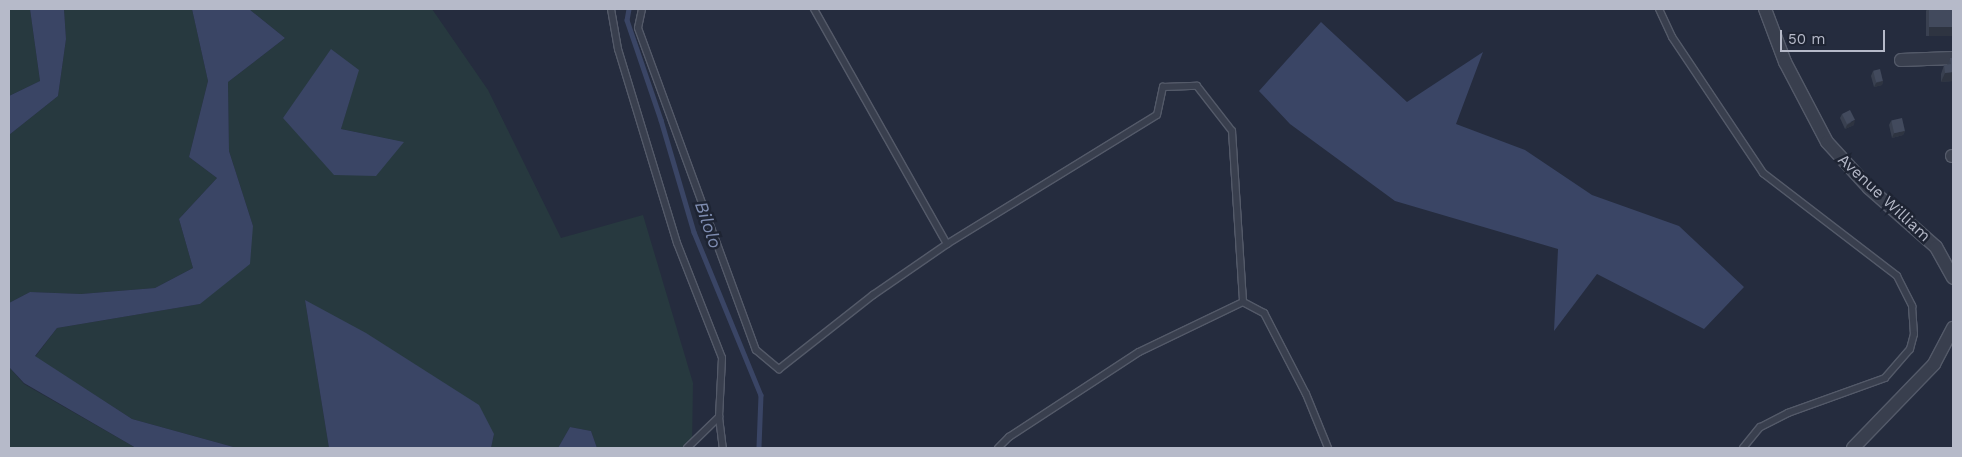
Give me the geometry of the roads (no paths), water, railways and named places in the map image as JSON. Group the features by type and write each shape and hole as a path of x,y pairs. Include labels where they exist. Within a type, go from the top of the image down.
{"street":[{"name":"Avenue William","path":"1765,9 1784,62 1827,142 1869,188 1936,247 1952,272"},
{"path":"1901,60 1953,58"},
{"path":"1853,448 1934,364 1953,328"}],"lane":[{"path":"611,9 618,49 677,244 722,358 719,417 723,448"},
{"path":"642,9 638,28 756,350 779,369 873,295 947,244 1157,115 1163,88 1197,86 1232,130 1243,302"},
{"path":"814,9 947,244"},
{"path":"1658,9 1672,37 1763,173 1897,276 1912,306 1914,334 1910,349 1885,378 1788,413 1760,427 1743,448"},
{"path":"998,448 1009,437 1140,352 1243,302"},
{"path":"1243,302 1264,313 1306,394 1328,448"},
{"path":"687,448 719,417"}],"water":[{"path":"30,9 64,9 66,39 58,96 9,135 9,96 40,81"},
{"path":"192,9 249,9 285,38 228,82 229,151 253,226 250,264 200,304 57,328 35,356 132,419 237,448 136,448 24,383 9,367 9,303 30,292 81,294 155,288 193,268 179,219 217,178 189,157 208,81"},
{"path":"1321,22 1407,102 1483,52 1456,124 1525,150 1592,195 1679,226 1744,287 1704,329 1597,274 1554,331 1558,249 1395,201 1290,124 1259,91"},
{"path":"331,49 359,70 341,129 404,142 376,176 334,175 283,118"},
{"path":"305,300 366,333 479,405 494,434 491,448 329,448"},
{"path":"570,427 591,431 597,448 558,448"}],"waterway":[{"name":"Bilolo","path":"629,9 627,20 661,120 694,232 761,395 759,448"}]}
